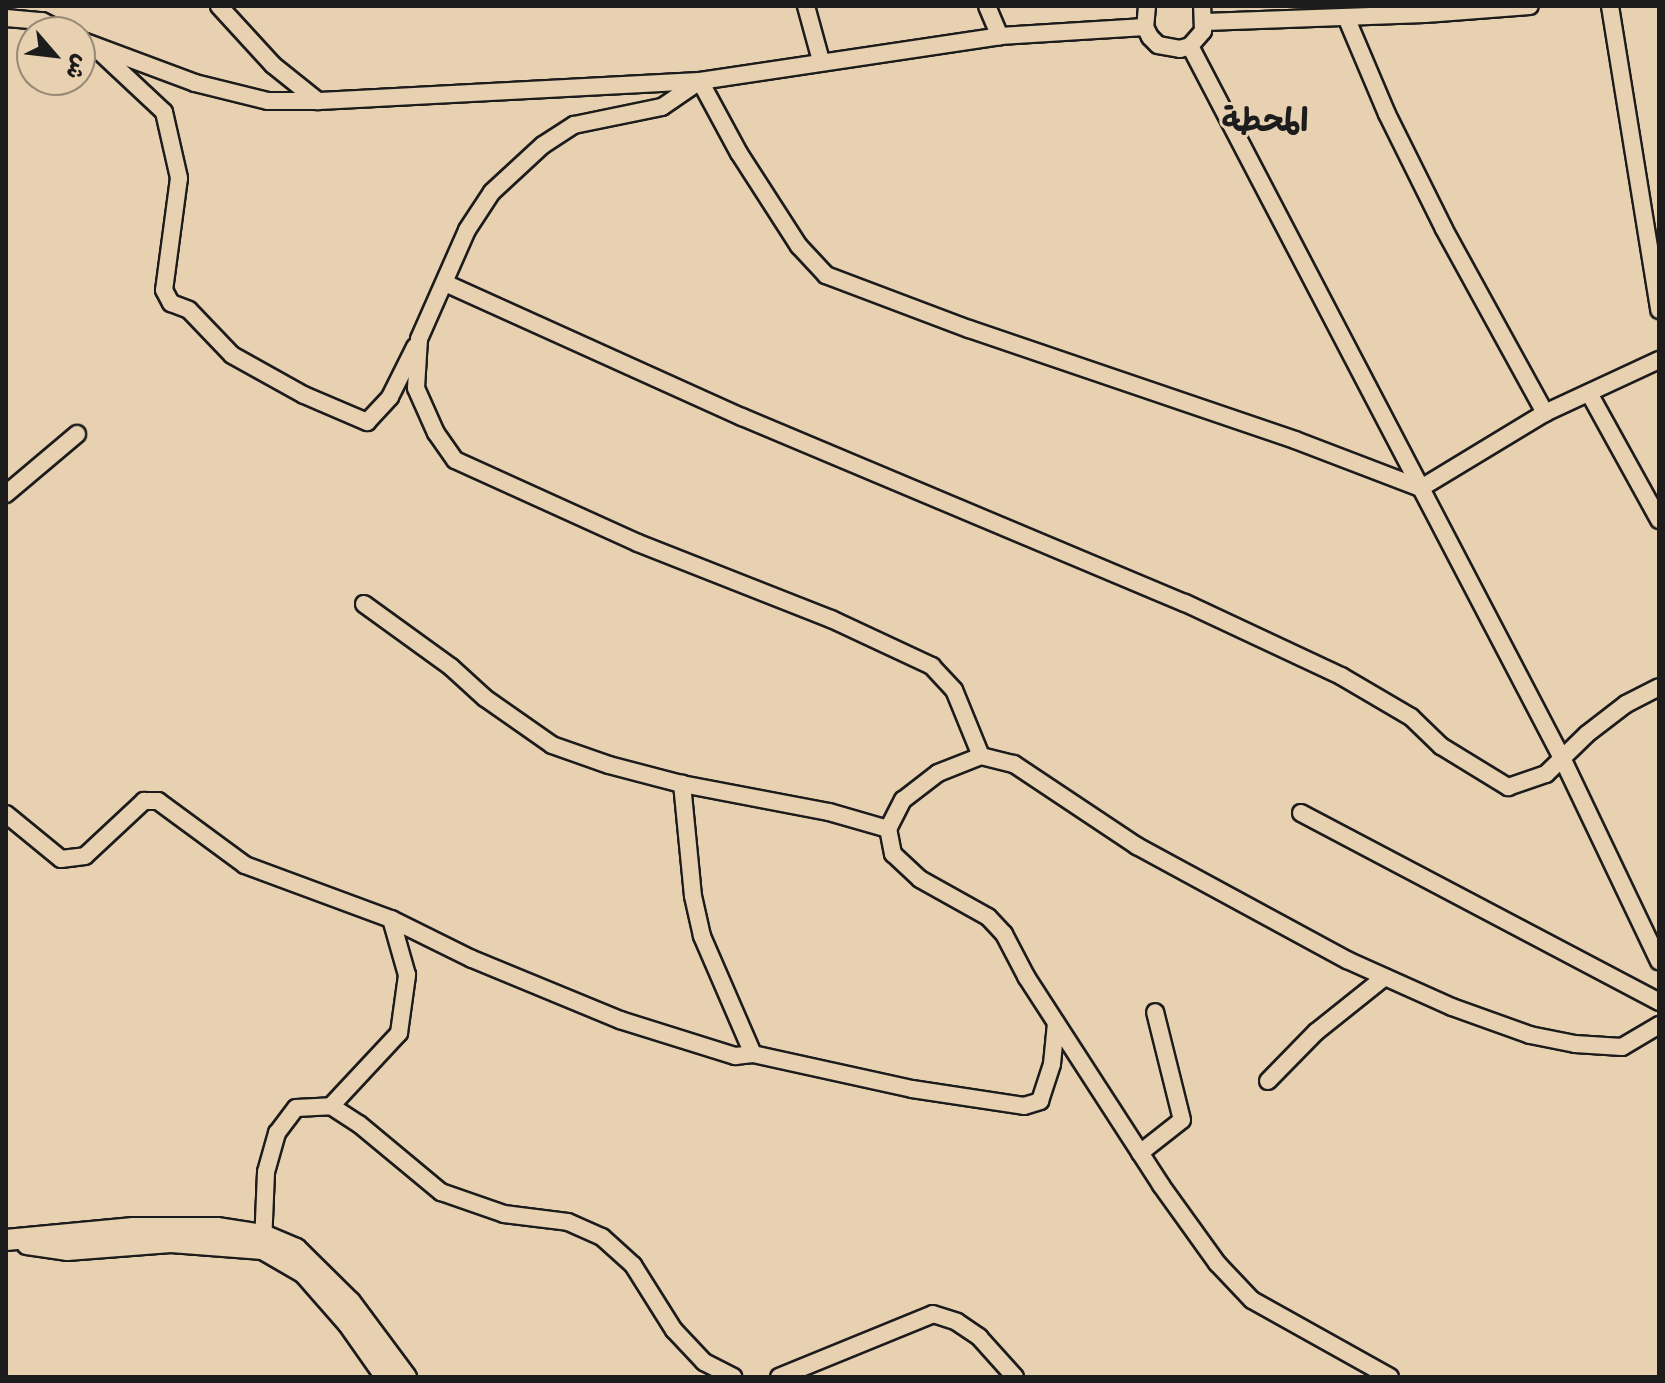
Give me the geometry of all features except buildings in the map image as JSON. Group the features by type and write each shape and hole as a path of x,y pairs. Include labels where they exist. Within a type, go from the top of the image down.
{"main road":[{"path":"9,1240 133,1228 217,1228 296,1249 350,1302 406,1377"},
{"path":"263,1242 304,1273 348,1323 386,1377"}],"street":[{"path":"219,6 273,65 318,101"},
{"path":"806,6 821,61"},
{"path":"987,6 1000,36"},
{"path":"1147,6 1145,27 1158,45 1180,49 1190,46 1203,31 1204,14 1346,17 1392,10 1530,6"},
{"path":"1610,6 1659,310"},
{"path":"1346,17 1387,114 1444,229 1545,413"},
{"path":"96,46 195,83 239,94 268,101 318,101 700,81 1000,36 1145,27"},
{"path":"1190,46 1563,760 1659,961"},
{"path":"96,51 164,112 179,178 164,290 171,303 189,310 232,355 304,395 367,422 390,397 467,230 492,192 520,162 574,125 662,107 700,81"},
{"path":"700,81 739,153 799,246 826,275 969,329 1295,440 1421,488"},
{"path":"445,283 742,417 1185,603 1341,676 1411,717 1441,746 1508,787 1546,774 1587,734 1626,704 1659,687"},
{"path":"419,339 416,388 436,433 455,460 638,543 831,619 932,666 954,690 981,756"},
{"path":"1421,488 1545,413 1659,360"},
{"path":"1589,393 1659,520"},
{"path":"6,494 77,434"},
{"path":"364,604 451,667 485,698 552,745 609,765 682,784 829,812 888,829"},
{"path":"1390,1377 1252,1300 1217,1263 1140,1153 1056,1023 1004,934 988,917 920,879 893,854 888,829 903,800 938,773 981,756 1014,764 1137,846 1385,977 1530,1035 1575,1044 1622,1047 1659,1025"},
{"path":"682,784 693,896 702,936 753,1054"},
{"path":"6,814 61,859 85,856 144,801 158,801 245,865 391,919 472,959 620,1020 735,1056 753,1054 912,1089 1024,1106 1040,1101 1052,1064 1056,1023"},
{"path":"1301,813 1659,1002"},
{"path":"331,1106 399,1033 407,975 391,919"},
{"path":"1268,1081 1316,1032 1385,977"},
{"path":"1140,1153 1182,1120 1155,1012"},
{"path":"263,1242 266,1172 277,1133 296,1108 331,1106 359,1124 441,1192 504,1214 568,1222 602,1237 633,1265 674,1330 704,1362 733,1377"},
{"path":"779,1377 933,1314 957,1322 979,1337 1015,1377"}],"district":[{"name":"المحطة","path":"1265,123"}]}
